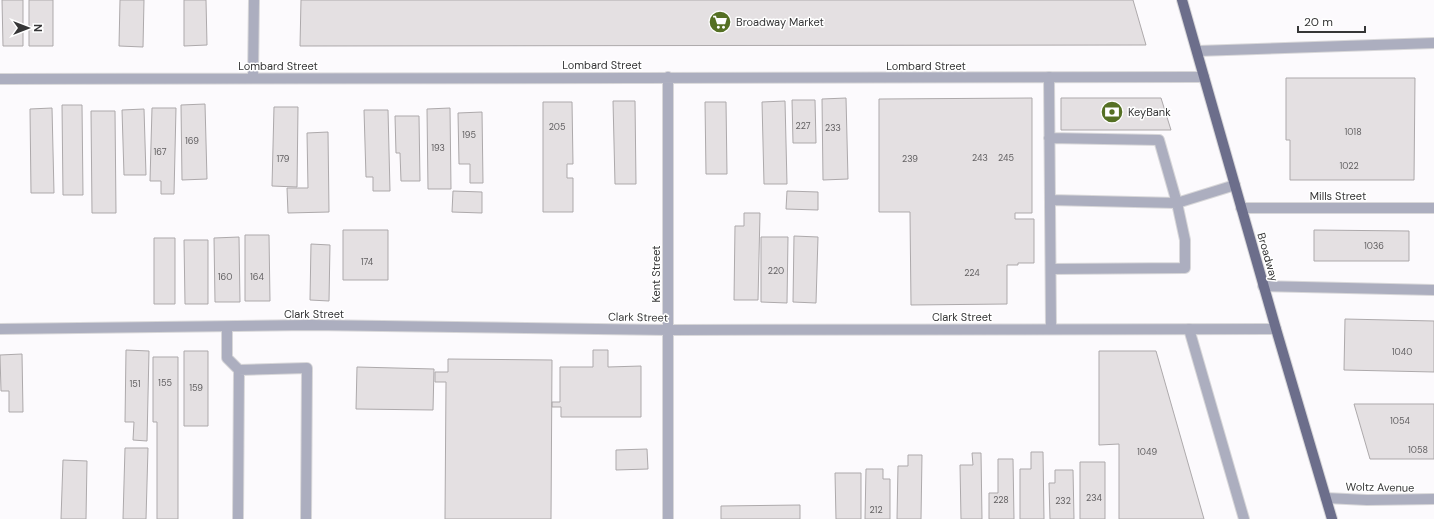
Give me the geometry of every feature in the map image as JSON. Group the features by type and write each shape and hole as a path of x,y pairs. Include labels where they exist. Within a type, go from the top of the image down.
{"main road":[{"name":"Broadway","path":"1182,0 1263,286 1332,519"}],"street":[{"path":"253,78 254,0"},
{"path":"1197,51 1434,43"},
{"name":"Kent Street","path":"668,77 668,519"},
{"path":"1049,77 1051,329"},
{"name":"Lombard Street","path":"0,79 1204,77"},
{"path":"1049,138 1159,140 1177,203 1185,240 1185,268 1050,269"},
{"path":"1050,200 1177,203 1235,185"},
{"name":"Mills Street","path":"1241,208 1434,208"},
{"path":"1263,286 1434,290"},
{"name":"Clark Street","path":"0,330 310,325 668,330 1276,329"},
{"path":"227,326 227,358 239,370 238,519"},
{"path":"1189,329 1244,519"},
{"path":"239,370 307,368 306,519"},
{"name":"Woltz Avenue","path":"1326,498 1367,500 1434,499"}],"building":[{"path":"2,0 23,0 23,46 3,46"},
{"path":"29,0 53,0 53,46 29,46"},
{"path":"120,0 144,0 143,47 119,46"},
{"path":"184,0 206,0 207,45 184,46"},
{"name":"Broadway Market","path":"301,0 1133,0 1146,45 300,46"},
{"path":"1286,78 1415,78 1414,180 1290,180 1290,140 1286,140"},
{"path":"846,98 848,179 823,180 822,99"},
{"path":"1032,98 1032,213 1015,213 1015,219 1034,219 1034,263 1007,265 1007,304 911,305 910,212 879,212 879,99"},
{"path":"1061,98 1161,98 1171,130 1061,130"},
{"path":"792,100 815,100 816,143 793,143"},
{"path":"613,101 635,101 636,184 615,184"},
{"path":"785,101 787,184 764,184 762,102"},
{"path":"543,102 572,102 573,164 567,164 567,178 573,178 573,212 543,212"},
{"path":"705,102 726,102 727,174 706,174"},
{"path":"205,104 207,179 182,180 181,105"},
{"path":"62,105 82,105 83,195 63,195"},
{"path":"274,107 298,107 297,187 272,186"},
{"path":"52,108 54,193 31,193 30,109"},
{"path":"152,108 176,108 174,194 161,194 161,181 150,181"},
{"path":"450,108 451,189 428,189 427,109"},
{"path":"144,109 146,175 124,175 122,110"},
{"path":"364,110 388,110 390,191 373,191 373,177 366,177"},
{"path":"91,111 115,111 116,213 92,213"},
{"path":"482,112 483,183 470,183 470,164 459,164 458,113"},
{"path":"395,116 419,116 420,181 401,181 400,153 396,153"},
{"path":"328,132 329,212 288,213 287,188 308,188 307,133"},
{"path":"453,191 482,192 482,213 452,212"},
{"path":"787,191 818,192 818,210 786,209"},
{"path":"744,213 760,213 758,300 734,300 735,226 744,226"},
{"path":"343,230 388,230 388,280 343,280"},
{"path":"1314,230 1409,231 1409,261 1314,261"},
{"path":"245,235 269,235 270,301 245,301"},
{"path":"794,236 818,237 816,303 793,302"},
{"path":"239,237 240,302 215,302 214,238"},
{"path":"761,237 788,237 787,303 761,302"},
{"path":"154,238 175,238 175,304 154,304"},
{"path":"184,240 208,240 208,304 185,304"},
{"path":"311,244 330,245 329,301 310,300"},
{"path":"1345,319 1434,321 1434,372 1344,370"},
{"path":"126,350 149,351 147,441 133,440 134,422 125,422"},
{"path":"593,350 608,350 608,367 641,366 641,417 561,417 561,407 552,407 552,402 560,402 560,367 593,367"},
{"path":"184,351 208,351 208,426 184,426"},
{"path":"1099,351 1156,351 1204,519 1119,519 1119,444 1099,445"},
{"path":"22,354 23,412 9,412 9,391 1,391 0,355"},
{"path":"153,357 178,357 178,519 157,519 157,422 153,422"},
{"path":"448,359 552,360 551,519 445,519 446,382 435,382 435,372 448,372"},
{"path":"357,367 434,369 433,410 356,409"},
{"path":"1354,404 1434,404 1434,459 1370,459"},
{"path":"125,448 148,448 146,519 123,519"},
{"path":"647,449 648,469 616,470 616,450"},
{"path":"1031,452 1043,452 1044,519 1020,519 1020,469 1031,469"},
{"path":"972,453 981,453 982,519 961,519 960,465 973,465"},
{"path":"908,455 922,455 921,519 897,519 898,466 908,466"},
{"path":"998,459 1013,459 1014,519 989,519 989,493 998,493"},
{"path":"63,460 87,461 86,519 61,519"},
{"path":"1080,462 1105,462 1105,519 1080,519"},
{"path":"866,469 883,469 883,479 890,479 890,519 865,519"},
{"path":"1055,470 1073,470 1074,519 1050,519 1049,483 1055,483"},
{"path":"835,473 861,473 861,519 836,519"},
{"path":"800,505 800,519 721,519 721,506"}],"place":[{"name":"Broadway Market","path":"720,22"},
{"name":"KeyBank","path":"1112,112"}]}
